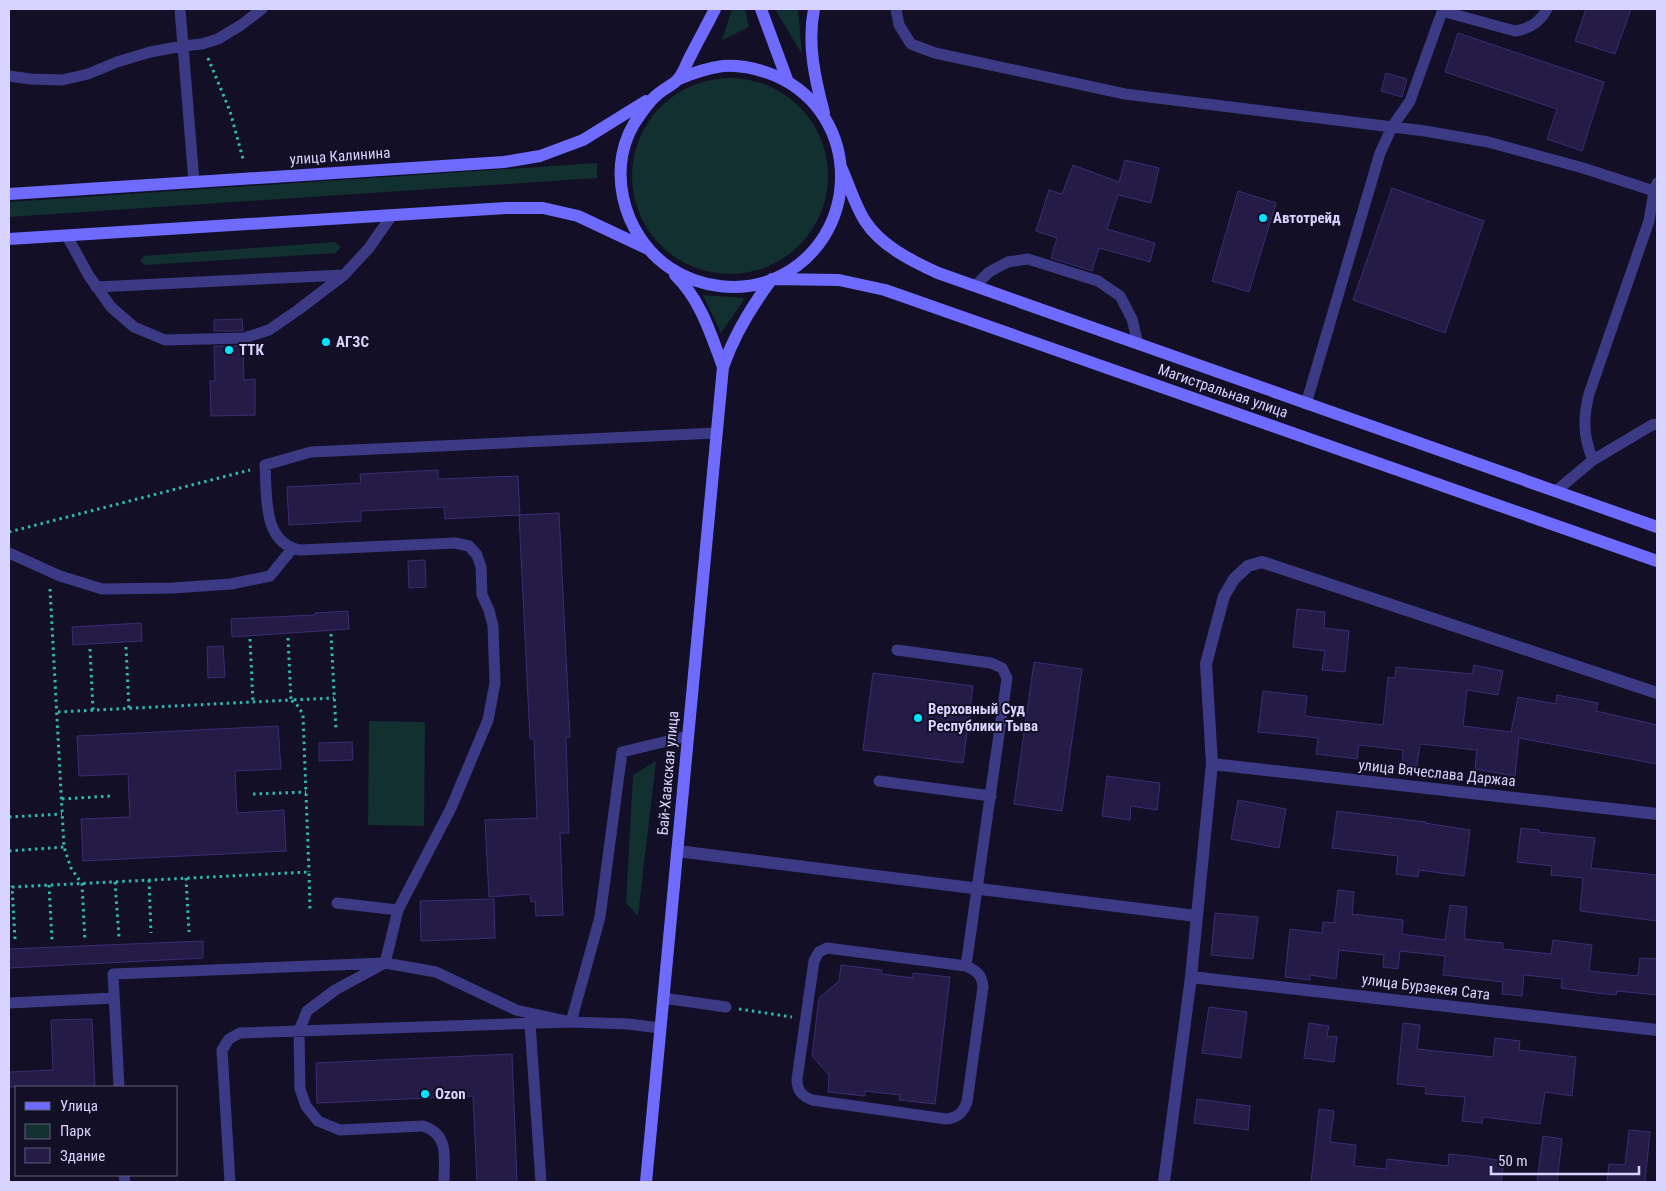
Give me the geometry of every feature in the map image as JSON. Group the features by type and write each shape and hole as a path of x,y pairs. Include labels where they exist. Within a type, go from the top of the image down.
{"main road":[{"path":"678,79 715,9"},
{"path":"761,9 788,82"},
{"path":"814,9 811,41 812,61 825,118 836,141 841,167 841,188 837,208 829,228 818,246 804,261 772,280 749,286 726,287 702,283 680,275 660,262 646,248 631,224 622,197 620,169 626,141 638,116 657,94 678,79 703,70 723,66 737,67 764,71 788,82 808,98 825,118"},
{"name":"улица Калинина","path":"9,194 504,162 540,156 583,140 657,94"},
{"name":"Магистральная улица","path":"841,167 865,222 878,237 913,262 975,286 1306,404 1657,527"},
{"path":"9,239 506,208 543,208 578,216 646,248"},
{"name":"Бай-Хаакская улица","path":"660,262 684,284 699,306 722,367"},
{"name":"Магистральная улица","path":"772,280 839,280 885,290 1657,561"},
{"name":"Бай-Хаакская улица","path":"646,1182 722,367 747,316 772,280"}],"street":[{"path":"1164,1182 1191,977 1212,764 1206,664 1224,596 1234,579 1248,566 1262,562 1657,693"},
{"name":"улица Вячеслава Даржаа","path":"1212,764 1657,814"},
{"path":"677,851 1196,916"},
{"name":"улица Бурзекея Сата","path":"1191,977 1657,1030"}],"lane":[{"path":"180,9 194,182"},
{"path":"9,76 62,80 88,74 117,62 150,52 202,44 218,39 262,9"},
{"path":"896,9 899,25 911,44 935,53 1125,94 1392,127 1488,142 1656,189 1649,221 1584,412 1584,430 1587,446 1593,460"},
{"path":"1306,404 1380,153 1392,127 1410,101 1442,10 1515,31 1525,30 1538,23 1547,9"},
{"path":"67,236 96,287 111,307 134,327 165,340 244,338 270,330 344,275 369,248 392,215"},
{"path":"975,286 989,272 1008,262 1028,259 1098,281 1120,296 1132,319 1138,344"},
{"path":"96,287 344,275"},
{"path":"1556,491 1593,460 1652,425 1657,424"},
{"path":"444,1182 444,1145 440,1137 432,1129 423,1126 340,1130 318,1121 306,1106 300,1089 299,1031 307,1012 328,995 385,963 398,910 451,808 488,720 496,683 493,626 489,610 482,595 481,567 477,556 469,546 455,543 300,550 292,548 276,536 268,518 265,465 311,452 716,433"},
{"path":"9,553 49,571 102,589 172,588 231,584 270,576 292,548"},
{"path":"897,650 991,663 1002,668 1008,684 966,966"},
{"path":"571,1022 600,918 622,752 688,736"},
{"path":"879,781 991,796"},
{"path":"337,903 398,910"},
{"path":"827,948 966,966 981,976 983,986 967,1102 961,1113 951,1118 812,1100 802,1095 797,1086 797,1080 814,961 819,952 827,948"},
{"path":"120,1086 113,974 385,963 436,972 516,1010 571,1022"},
{"path":"9,1003 114,998"},
{"path":"663,998 726,1007"},
{"path":"230,1182 222,1050 229,1039 240,1033 571,1022 628,1024 660,1028"},
{"path":"530,1024 541,1182"}],"path":[{"path":"202,44 230,111 243,159"},
{"path":"9,532 242,473 265,465"},
{"path":"49,571 64,848 71,868 82,884 85,941"},
{"path":"331,634 336,730"},
{"path":"288,638 291,700 303,715 310,910"},
{"path":"250,639 253,703"},
{"path":"126,647 129,709"},
{"path":"90,648 93,710"},
{"path":"58,712 334,698"},
{"path":"253,794 306,792"},
{"path":"62,798 110,796"},
{"path":"9,817 62,814"},
{"path":"9,851 64,848"},
{"path":"15,939 12,887 308,872"},
{"path":"186,878 189,932"},
{"path":"149,880 151,934"},
{"path":"115,882 119,937"},
{"path":"49,885 52,940"},
{"path":"726,1007 805,1018"}],"green space":[{"path":"732,9 745,9 749,27 722,40"},
{"path":"775,9 798,9 802,54"},
{"path":"740,78 768,85 785,94 800,106 812,121 821,138 827,157 827,195 821,214 812,231 800,246 785,258 768,267 749,273 720,274 692,267 675,258 660,246 648,231 639,214 633,195 632,166 639,138 648,121 660,106 675,94 692,85 711,79"},
{"path":"597,163 597,178 9,217 9,202"},
{"path":"335,242 341,247 336,253 145,265 140,261 144,256"},
{"path":"703,295 745,298 721,333"},
{"path":"369,721 425,722 424,826 368,825"},
{"path":"656,761 638,916 626,903 633,775"}],"building":[{"path":"1586,9 1631,9 1615,54 1575,41"},
{"path":"1458,33 1604,82 1582,151 1547,139 1557,109 1445,72"},
{"path":"1386,73 1407,79 1402,97 1381,91"},
{"path":"1125,160 1159,168 1151,203 1118,195 1107,229 1155,243 1150,262 1099,248 1092,271 1051,258 1057,238 1036,231 1049,190 1062,194 1073,165 1119,182"},
{"path":"1392,188 1484,221 1445,333 1353,300"},
{"path":"1238,191 1276,203 1249,292 1212,281"},
{"path":"242,319 243,331 214,331 214,320"},
{"name":"ТТК","path":"214,346 243,346 244,380 255,379 255,415 211,416 210,381 215,381"},
{"path":"438,470 438,479 518,476 520,515 445,519 444,507 361,511 361,521 289,525 287,487 361,483 360,474"},
{"path":"559,513 570,737 566,737 569,833 560,833 563,915 536,916 535,901 531,902 530,894 489,897 485,820 537,818 534,739 530,739 519,515"},
{"path":"425,560 426,587 409,588 408,561"},
{"path":"1297,609 1325,612 1324,628 1349,631 1345,672 1322,670 1325,651 1293,647"},
{"path":"348,611 349,629 232,637 231,619 315,615 315,613"},
{"path":"141,623 142,641 73,645 72,627"},
{"path":"223,646 225,677 208,678 207,647"},
{"path":"1034,662 1082,669 1062,811 1014,804"},
{"path":"1474,665 1503,671 1498,695 1467,690 1463,726 1511,732 1518,697 1556,704 1557,695 1598,703 1596,711 1657,725 1657,764 1519,738 1515,776 1475,769 1477,750 1420,744 1417,766 1402,765 1403,750 1359,745 1357,759 1316,754 1318,738 1258,732 1263,691 1307,696 1305,716 1383,725 1388,677 1395,678 1396,667 1472,674"},
{"name":"Верховный Суд Республики Тыва","path":"873,673 973,686 963,763 863,750"},
{"path":"278,726 281,769 235,771 237,813 284,810 286,851 83,861 81,819 130,817 128,774 79,776 77,736"},
{"path":"352,742 353,760 319,761 319,743"},
{"path":"1107,776 1160,783 1157,810 1131,806 1130,820 1102,816"},
{"path":"1238,800 1286,809 1279,848 1231,839"},
{"path":"1337,811 1425,822 1470,830 1464,876 1419,870 1418,877 1396,874 1398,856 1332,848"},
{"path":"1521,828 1539,830 1539,832 1595,838 1591,868 1657,875 1657,921 1580,911 1583,878 1551,875 1552,866 1517,862"},
{"path":"1338,890 1354,892 1352,914 1403,920 1402,934 1445,940 1450,905 1467,907 1464,939 1503,943 1503,949 1551,954 1553,940 1592,945 1589,971 1638,976 1640,958 1657,959 1657,995 1617,991 1616,995 1561,988 1562,979 1524,975 1522,996 1502,994 1503,982 1443,975 1445,956 1400,951 1398,969 1383,967 1384,955 1339,950 1336,979 1310,975 1310,980 1285,977 1290,929 1322,933 1323,922 1334,923"},
{"path":"494,899 495,938 421,941 420,901"},
{"path":"1215,913 1258,917 1253,959 1211,955"},
{"path":"203,941 203,958 9,968 9,949"},
{"path":"841,965 882,970 882,974 913,978 913,973 950,977 935,1104 899,1100 900,1095 865,1091 865,1096 828,1092 829,1075 812,1056 819,998 839,981"},
{"path":"1209,1007 1247,1012 1241,1058 1202,1053"},
{"path":"92,1019 95,1086 9,1087 9,1072 53,1070 51,1020"},
{"path":"1309,1023 1329,1026 1327,1036 1337,1037 1334,1062 1304,1058"},
{"path":"1403,1023 1420,1025 1417,1049 1493,1057 1495,1038 1520,1041 1519,1050 1576,1057 1572,1096 1545,1092 1540,1124 1483,1117 1482,1123 1462,1121 1465,1097 1425,1094 1426,1087 1397,1084"},
{"path":"512,1054 517,1182 477,1182 473,1096 317,1103 316,1063"},
{"path":"1197,1099 1250,1106 1248,1130 1194,1123"},
{"path":"1319,1109 1334,1111 1330,1142 1356,1145 1354,1166 1386,1169 1387,1159 1448,1166 1449,1154 1470,1156 1504,1161 1501,1182 1311,1182"},
{"path":"1629,1130 1650,1132 1645,1182 1607,1182 1609,1164 1625,1165"},
{"path":"1543,1136 1562,1139 1557,1182 1537,1182"}],"place":[{"name":"Автотрейд","path":"1263,218"},
{"name":"АГЗС","path":"326,342"},
{"name":"ТТК","path":"229,350"},
{"name":"Верховный Суд Республики Тыва","path":"918,718"},
{"name":"Ozon","path":"425,1094"}]}
